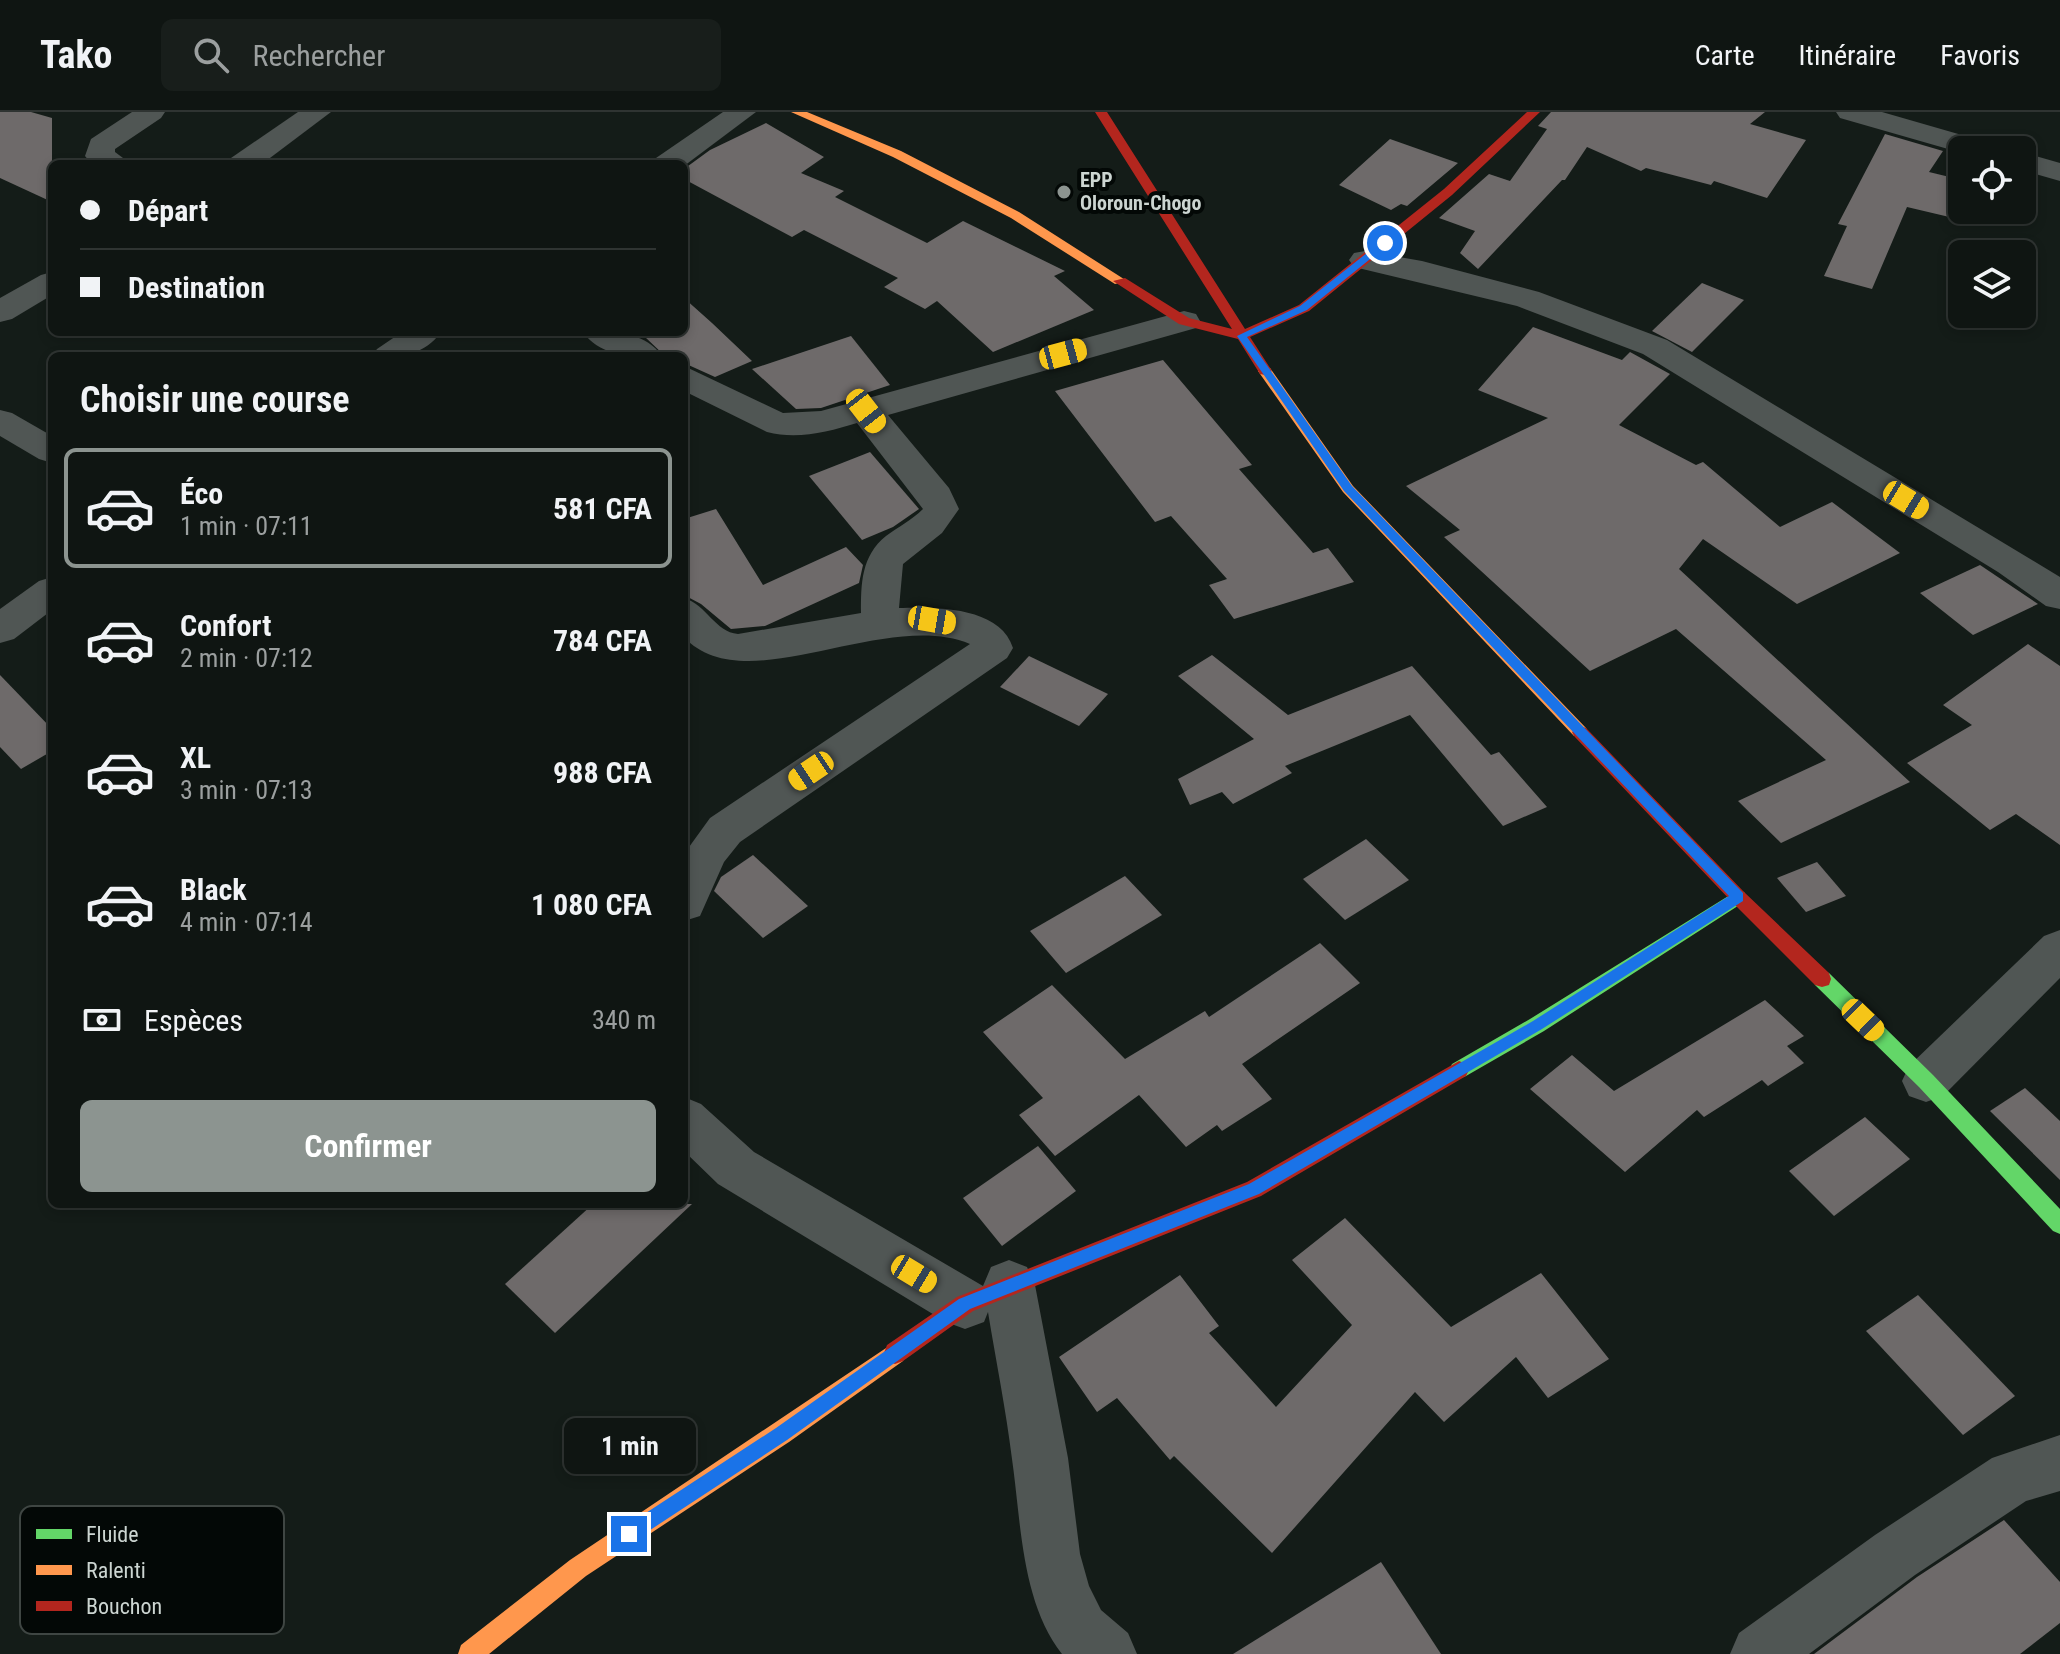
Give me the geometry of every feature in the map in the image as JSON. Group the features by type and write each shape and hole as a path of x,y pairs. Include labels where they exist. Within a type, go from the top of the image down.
{"street":[{"path":"108,160 100,156 101,145 151,112"},
{"path":"248,160 317,112"},
{"path":"673,160 742,112"},
{"path":"797,112 897,154 1015,215 1184,321 1241,336 1304,308 1448,192 1534,112"},
{"path":"1101,112 1241,336 1348,489 1738,897 1926,1081 2060,1224"},
{"path":"1850,112 1948,140"},
{"path":"2036,165 2060,172"},
{"path":"1365,260 1422,271 1528,299 1655,347 2011,563 2060,596"},
{"path":"0,312 48,284"},
{"path":"688,379 743,409 779,424 822,422 1184,321"},
{"path":"395,352 418,336"},
{"path":"608,336 638,352"},
{"path":"866,411 936,497 941,509 936,521 885,559 880,625"},
{"path":"0,421 48,449"},
{"path":"0,629 48,593"},
{"path":"688,616 714,644 733,649 761,647 915,619 950,623 985,634 993,648 725,830 706,853 688,894"},
{"path":"470,1654 578,1568 987,1294 1254,1189 1537,1025 1738,897"},
{"path":"1926,1081 2060,949"},
{"path":"688,1123 736,1168 987,1294 1040,1458 1051,1554 1062,1593 1080,1631 1107,1654"},
{"path":"1760,1654 1895,1555 2012,1478 2060,1463"}],"building":[{"path":"0,112 31,112 52,118 48,200 0,178"},
{"path":"1551,112 1765,112 1750,124 1806,140 1767,198 1714,181 1711,185 1646,168 1641,171 1587,147 1565,180 1478,269 1460,253 1475,231 1439,218 1489,174 1510,181 1547,129 1538,126"},
{"path":"766,123 824,157 801,173 844,191 835,197 927,243 963,221 1065,271 1054,276 1094,310 993,352 937,301 925,309 884,287 898,278 804,230 792,237 688,181 688,166 710,150"},
{"path":"1885,134 1943,151 1929,172 1948,177 1948,217 1907,207 1872,289 1824,276 1847,226 1838,224"},
{"path":"1390,139 1458,163 1407,206 1401,204 1391,210 1339,185"},
{"path":"1702,283 1744,300 1692,352 1652,331"},
{"path":"688,302 752,361 715,377 688,365 688,352 661,352 645,337 688,336"},
{"path":"1533,327 1622,360 1630,352 1670,374 1619,425 1696,465 1703,462 1780,527 1832,502 1900,553 1797,604 1703,539 1679,569 1910,782 1781,843 1738,801 1826,760 1676,629 1590,671 1444,537 1460,530 1406,486 1548,418 1478,390"},
{"path":"851,336 890,385 821,408 796,409 752,369"},
{"path":"1163,360 1252,465 1239,469 1313,553 1328,548 1354,582 1234,619 1209,585 1227,579 1171,516 1155,522 1055,391"},
{"path":"870,452 919,509 893,527 862,540 809,476"},
{"path":"716,509 763,585 846,547 863,565 859,583 765,626 731,629 688,597 688,518"},
{"path":"1980,565 2038,604 1973,635 1920,593"},
{"path":"2028,644 2060,666 2060,845 2016,814 1990,830 1907,763 1972,725 1943,705"},
{"path":"1212,655 1288,715 1412,666 1491,755 1499,752 1547,807 1503,826 1410,715 1285,766 1292,773 1233,804 1222,792 1190,805 1178,779 1254,739 1178,676"},
{"path":"1029,656 1108,694 1079,726 1000,687"},
{"path":"0,675 48,725 48,753 21,769 0,747"},
{"path":"1366,839 1409,880 1345,920 1303,879"},
{"path":"753,855 808,906 763,938 714,891 721,877"},
{"path":"1817,862 1846,896 1806,912 1777,878"},
{"path":"1125,876 1162,915 1066,973 1030,931"},
{"path":"1320,943 1360,983 1242,1064 1272,1099 1222,1131 1217,1125 1186,1147 1139,1095 1055,1156 1019,1115 1043,1098 983,1032 1052,985 1125,1059 1205,1011 1209,1017"},
{"path":"1765,1000 1804,1036 1787,1046 1804,1063 1768,1086 1762,1080 1704,1117 1697,1110 1625,1172 1530,1089 1572,1055 1614,1091"},
{"path":"2025,1088 2060,1121 2060,1180 1990,1111"},
{"path":"1865,1117 1910,1159 1834,1216 1789,1171"},
{"path":"1038,1146 1076,1191 1002,1246 963,1198"},
{"path":"589,1208 688,1208 555,1333 505,1284"},
{"path":"1345,1218 1451,1327 1541,1273 1609,1359 1548,1398 1516,1357 1444,1422 1415,1392 1272,1553 1174,1456 1170,1460 1117,1398 1097,1412 1059,1357 1180,1275 1219,1326 1209,1333 1276,1407 1352,1325 1292,1260"},
{"path":"1918,1295 2015,1396 1963,1435 1866,1331"},
{"path":"2004,1520 2060,1582 2060,1623 2020,1654 1814,1654 1917,1577"},
{"path":"1381,1562 1441,1654 1233,1654 1315,1603"}],"traffic: fast":[{"path":"1459,1070 1537,1025 1738,897"},
{"path":"1822,979 1926,1081 2060,1224"}],"traffic: slow":[{"path":"797,112 897,154 1015,215 1120,281"},
{"path":"1265,371 1348,489 1580,732"},
{"path":"470,1654 578,1568 781,1434 895,1353"}],"traffic: jam":[{"path":"1101,112 1265,371"},
{"path":"1120,281 1184,321 1241,336 1304,308 1448,192 1534,112"},
{"path":"1580,732 1738,897 1822,979"},
{"path":"895,1353 965,1304 1254,1189 1459,1070"}],"place":[{"name":"EPP Oloroun-Chogo","path":"1064,192"}],"route":[{"path":"629,1534 781,1434 965,1304 1254,1189 1537,1025 1738,897 1348,489 1241,336 1304,308 1385,243"}]}
